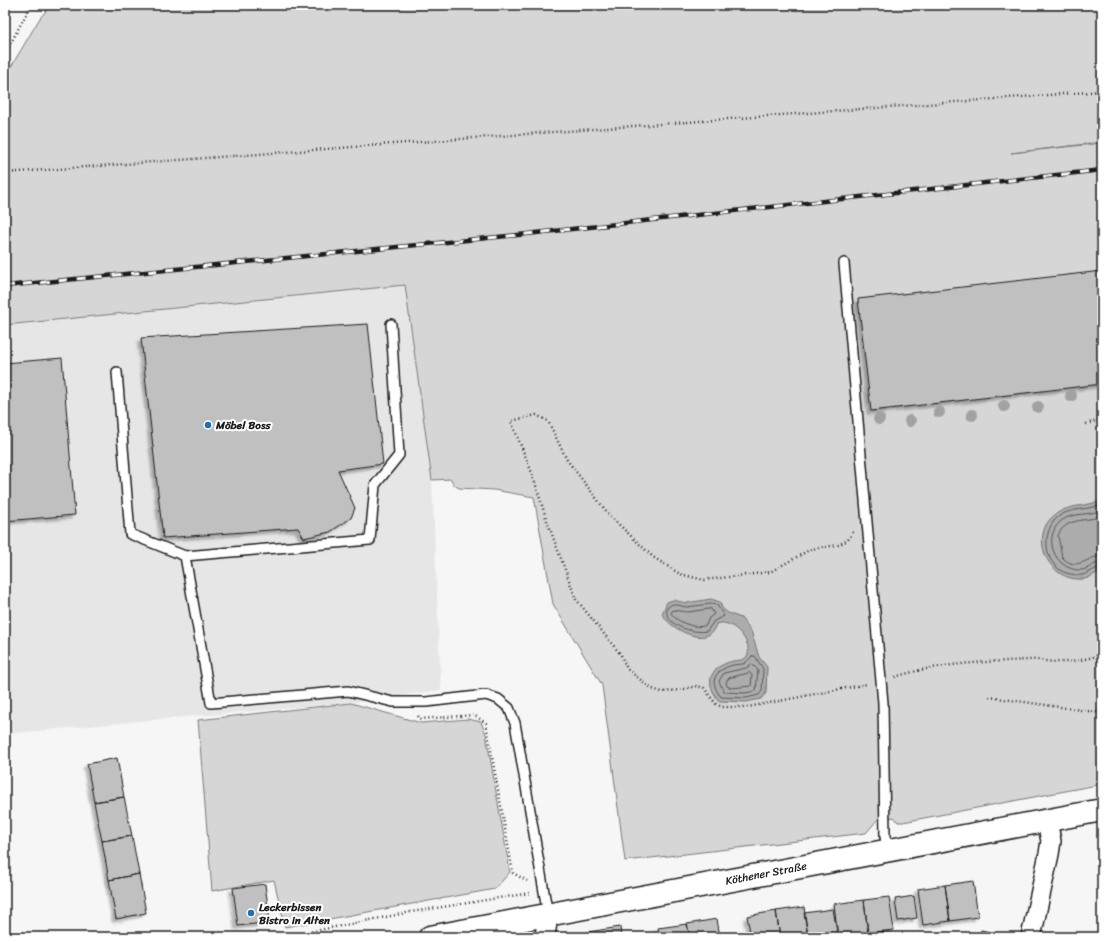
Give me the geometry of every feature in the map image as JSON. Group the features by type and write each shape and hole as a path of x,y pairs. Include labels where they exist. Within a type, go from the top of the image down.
{"main road":[{"name":"Köthener Straße","path":"430,937 1102,810"}],"street":[{"path":"1031,937 1050,848 1047,821"},
{"path":"545,937 548,915"}],"lane":[{"path":"844,263 881,682 885,837 888,850"},
{"path":"117,372 130,534 185,556 370,540 375,485 399,455 391,324"},
{"path":"185,556 211,703 348,691 393,702 409,702 486,695 498,699 509,708 515,723 545,890 548,915"}],"path":[{"path":"5,54 31,5"},
{"path":"5,173 1102,92"},
{"path":"866,513 848,540 838,545 810,549 770,572 704,580 690,577 680,574 653,557 610,516 567,460 548,421 536,415 511,421 532,473 546,518 576,599 621,655 627,669 642,683 652,689 662,692 697,686 704,688 716,704 722,707 748,707 881,682 919,669 947,665 1032,660 1057,662 1079,661 1102,654"},
{"path":"1086,424 1102,418"},
{"path":"989,697 1102,713"},
{"path":"409,702 420,719 474,715 486,723 514,873 545,890"},
{"path":"284,937 411,912 545,890"}],"shaded area":[{"path":"51,5 1102,5 1102,142 1011,153 1102,143 1102,784 903,822 898,822 894,817 877,820 866,833 625,861 602,685 553,604 534,497 494,490 459,488 454,485 451,479 432,480 405,285 5,325 5,77 40,18"},
{"path":"405,285 432,480 441,690 351,703 5,734 5,325"},
{"path":"351,703 421,723 468,719 481,722 486,734 510,872 495,889 285,927 274,880 212,891 198,720"}],"water":[{"path":"1102,500 1102,570 1085,579 1070,578 1059,573 1051,565 1045,555 1042,544 1043,533 1048,522 1061,511"},
{"path":"711,599 720,602 722,608 728,613 741,618 751,631 759,657 767,667 766,693 761,699 746,702 719,701 711,688 711,676 714,671 725,664 743,660 747,656 748,645 745,639 735,628 729,624 722,623 716,624 710,634 704,636 690,635 676,628 665,619 662,614 667,602 673,600 686,603"}],"building":[{"path":"1102,271 1102,384 871,411 858,299"},
{"path":"368,324 383,464 338,470 355,508 351,518 330,532 304,538 298,528 163,538 141,338"},
{"path":"62,358 75,515 5,521 5,363"},
{"path":"117,758 124,797 94,802 87,764"},
{"path":"124,797 132,836 102,841 94,802"},
{"path":"132,836 139,874 109,880 102,841"},
{"path":"139,874 146,913 116,919 109,880"},
{"path":"973,881 978,917 950,921 945,885"},
{"path":"265,884 270,922 238,926 233,888"},
{"path":"945,885 950,921 923,925 918,889"},
{"path":"914,896 917,918 898,921 895,899"},
{"path":"889,897 894,930 868,933 864,900"},
{"path":"864,900 868,933 838,937 834,904"},
{"path":"804,907 808,937 780,937 776,911"},
{"path":"833,909 837,932 808,936 804,913"},
{"path":"776,911 780,937 751,937 747,916"},
{"path":"717,919 720,937 690,937 687,924"},
{"path":"687,924 690,937 660,937 658,928"},
{"path":"620,927 621,937 563,937 563,936"},
{"path":"981,930 1003,935 1003,937 979,937"}],"railway":[{"path":"5,286 518,235 1102,170"}],"place":[{"name":"Möbel Boss","path":"208,425"},
{"name":"Leckerbissen Bistro in Alten","path":"251,913"}]}
